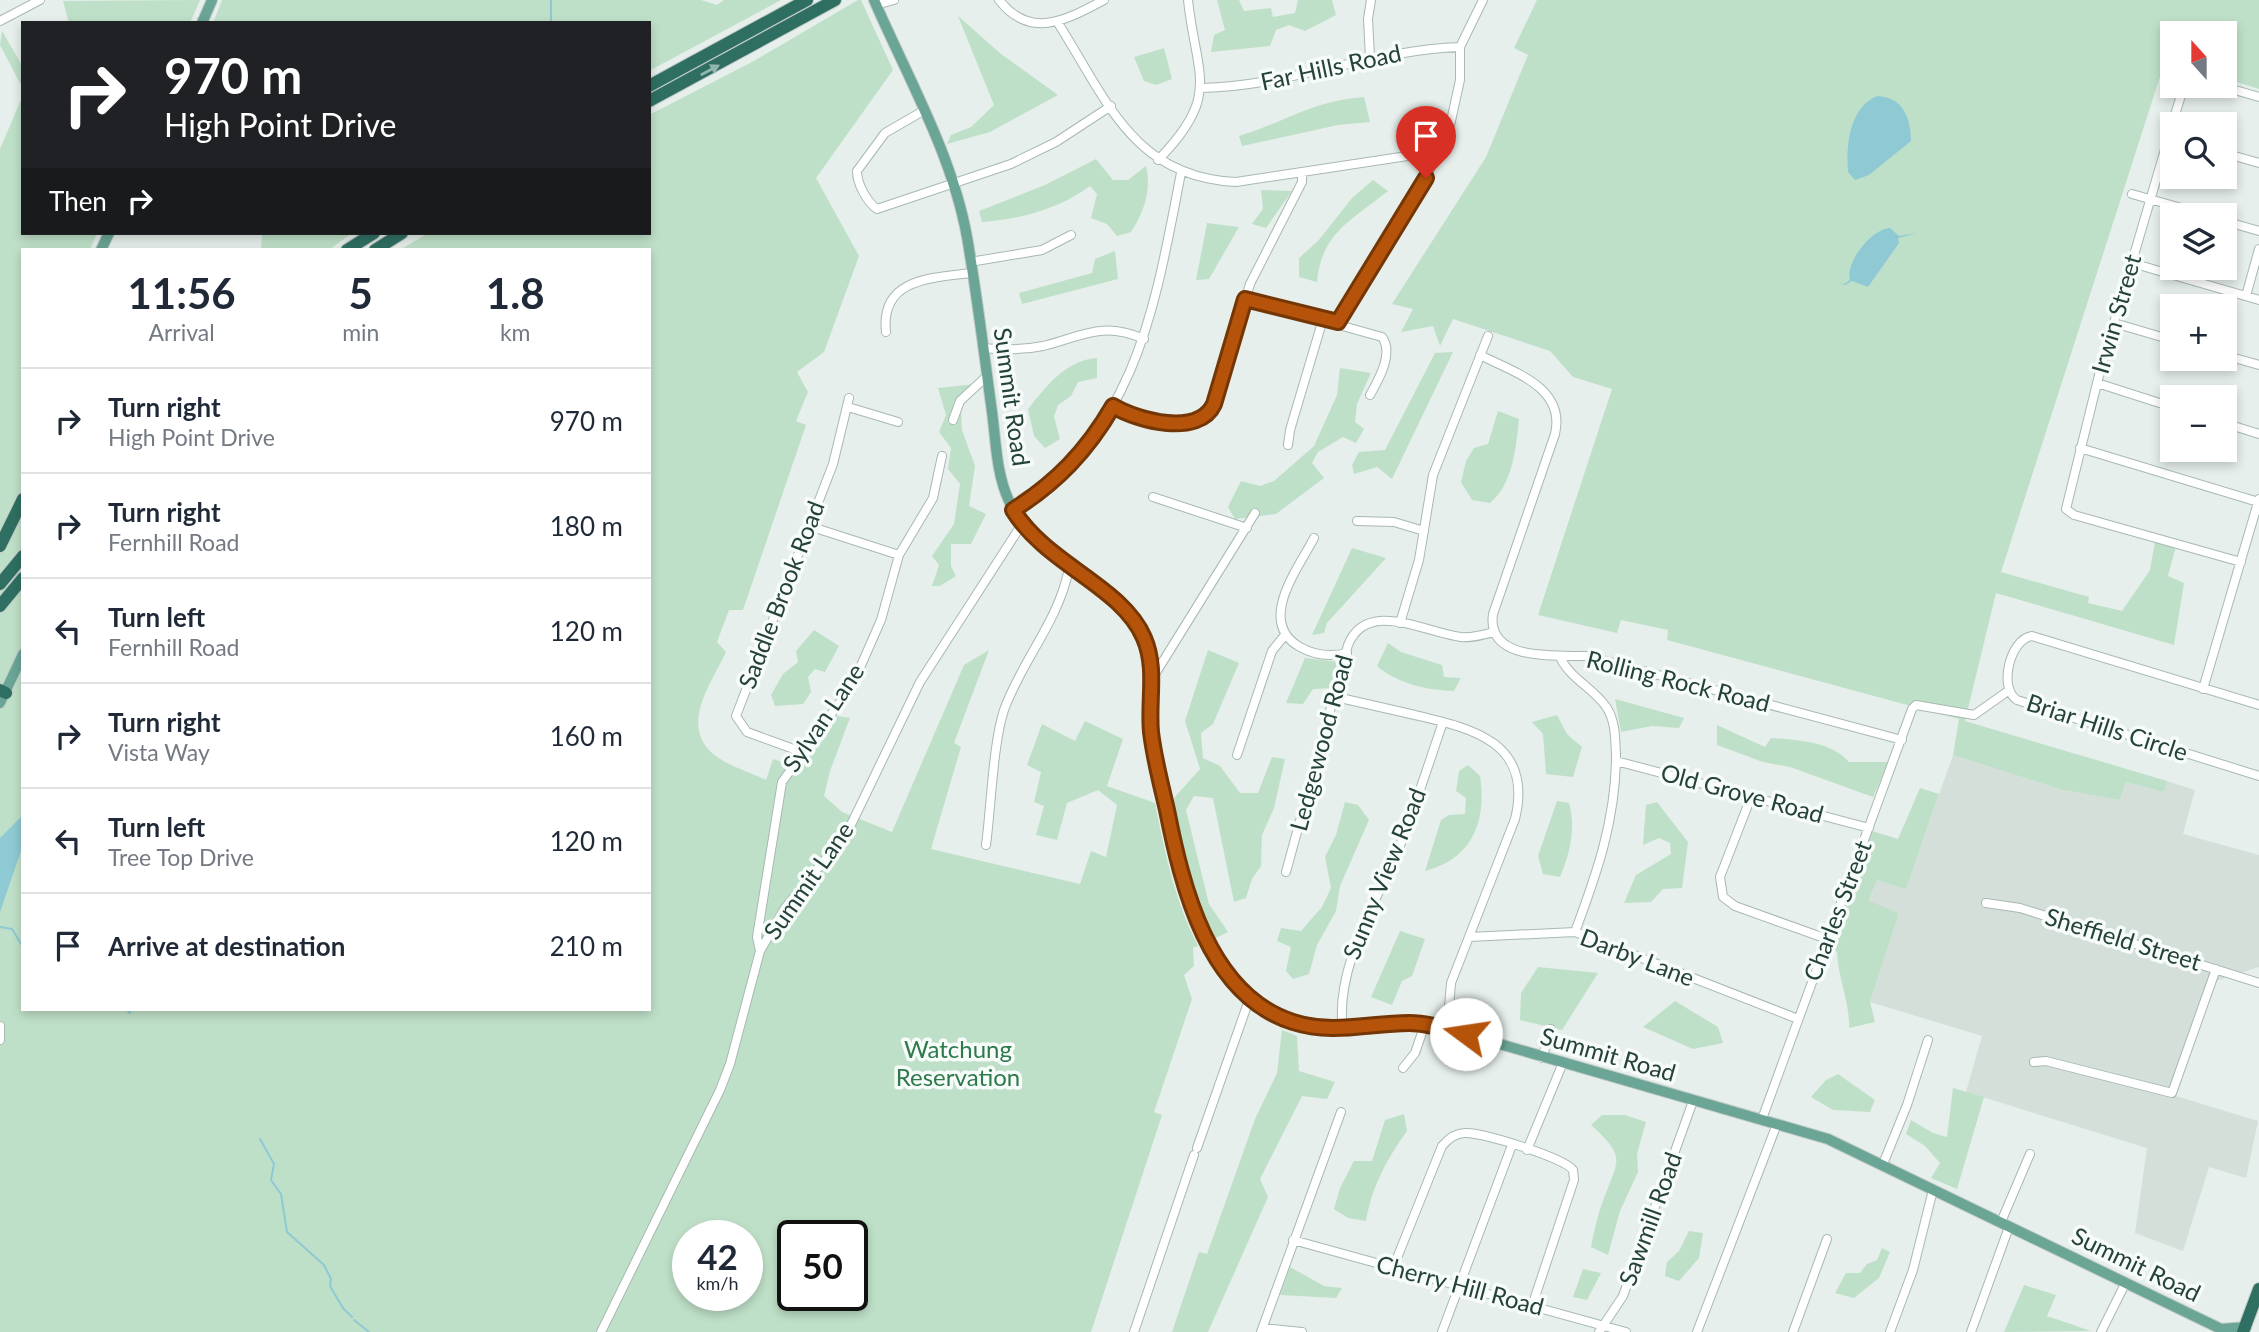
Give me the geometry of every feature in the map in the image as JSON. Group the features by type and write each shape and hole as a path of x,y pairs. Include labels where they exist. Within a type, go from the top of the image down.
{"highway":[{"path":"651,85 807,0"},
{"path":"651,100 835,0"},
{"path":"350,248 371,235"},
{"path":"378,248 399,235"},
{"path":"0,546 21,503"},
{"path":"0,584 21,558"},
{"path":"0,606 21,580"},
{"path":"2246,1330 2259,1289"},
{"path":"2246,1330 2259,1310"}],"main road":[{"path":"203,21 212,0"},
{"name":"Summit Road","path":"875,3 923,111 951,182 965,227 1000,472 1013,510 1040,544 1069,568 1111,596 1130,614 1146,642 1152,678 1152,738 1182,882 1209,945 1250,997 1290,1021 1324,1029 1425,1024 1454,1031 1562,1065 1828,1139 2223,1331 2246,1330"},
{"path":"2,695 21,658"}],"street":[{"path":"0,21 40,0"},
{"path":"875,3 894,0"},
{"path":"999,0 1011,12 1028,21 1058,23 1104,0"},
{"path":"1158,160 1185,126 1202,88 1200,60 1188,0"},
{"path":"1370,57 1368,19 1371,0"},
{"path":"1338,322 1415,199 1449,131 1460,80 1460,47 1483,0"},
{"path":"1058,23 1132,138 1158,160 1181,173 1214,181 1237,182 1427,153 1437,156"},
{"name":"Far Hills Road","path":"1202,88 1255,85 1370,57 1460,47"},
{"path":"2237,91 2259,97"},
{"path":"923,111 886,133 857,171 857,179 870,204 881,209 951,182 1011,164 1056,142 1111,106"},
{"path":"2237,157 2259,163"},
{"name":"Irwin Street","path":"2160,170 2097,383 2066,509 2071,514 2241,562"},
{"path":"1113,406 1141,419 1189,423 1205,418 1214,404 1245,299 1261,259 1302,182 1302,172"},
{"path":"1013,510 1048,488 1067,469 1113,406 1144,339 1160,282 1181,173"},
{"path":"2132,194 2165,203"},
{"path":"2237,225 2259,231"},
{"path":"886,332 887,313 898,291 930,278 1042,250 1071,235"},
{"path":"2246,296 2259,249"},
{"path":"2132,262 2259,300"},
{"path":"1245,299 1377,334 1387,345 1387,355 1370,395"},
{"path":"1289,445 1290,429 1322,318"},
{"path":"2114,324 2160,337"},
{"path":"983,348 1030,348 1098,330 1126,332 1144,339"},
{"path":"1400,624 1424,530 1433,475 1488,336"},
{"path":"1480,355 1542,388 1553,403 1557,421 1554,439 1494,610 1494,632"},
{"path":"2237,359 2259,365"},
{"path":"953,420 960,401 987,376"},
{"path":"2097,383 2160,403"},
{"name":"Saddle Brook Road","path":"802,752 747,732 736,716 833,464 848,403 898,422"},
{"path":"2237,427 2259,434"},
{"path":"2080,448 2259,501 2203,689"},
{"name":"Sylvan Lane","path":"760,951 757,937 782,782 848,691 859,670 881,620 899,555 930,506 939,484 942,456"},
{"path":"1153,497 1247,528"},
{"path":"1152,678 1255,513"},
{"path":"1357,521 1394,522 1424,530"},
{"name":"Summit Lane","path":"601,1332 720,1090 733,1054 760,951 785,908 847,833 920,682 1022,524"},
{"path":"809,526 899,555"},
{"path":"1314,538 1280,606 1280,622 1285,635 1297,645 1314,653 1347,653"},
{"path":"986,845 1002,719 1023,669 1058,608 1069,568"},
{"name":"Ledgewood Road","path":"1286,872 1347,653 1355,633 1366,624 1380,620 1465,638 1494,632"},
{"name":"Rolling Rock Road","path":"1494,632 1501,643 1510,648 1560,657 1587,656 1902,740"},
{"path":"1237,755 1272,651 1285,635"},
{"name":"Briar Hills Circle","path":"2259,705 2029,636 2017,645 2007,680 2008,691 2017,701 2259,776"},
{"path":"1560,657 1567,670 1607,709 1615,729 1616,761 1612,815 1604,853 1575,932"},
{"name":"Charles Street","path":"1762,1119 1912,709 1916,705 1974,715 2008,691"},
{"path":"1336,697 1474,730 1494,742 1508,760 1518,788 1515,819 1450,991 1450,1015 1454,1031"},
{"name":"Sunny View Road","path":"1343,1030 1342,995 1347,971 1403,838 1443,722"},
{"name":"Old Grove Road","path":"1616,761 1869,828"},
{"path":"1751,797 1720,877 1723,897 1735,906 1827,939"},
{"name":"Sheffield Street","path":"1986,903 2017,907 2259,983"},
{"name":"Darby Lane","path":"1469,937 1575,932 1798,1019"},
{"path":"2034,1062 2046,1061 2172,1093 2216,969"},
{"path":"1134,1332 1250,997"},
{"path":"1403,1068 1415,1053 1425,1024"},
{"path":"0,1026 0,1040"},
{"path":"1542,1058 1551,1029"},
{"path":"1883,1164 1910,1097 1928,1040"},
{"path":"1527,1150 1562,1065"},
{"name":"Sawmill Road","path":"1602,1329 1623,1296 1693,1101"},
{"path":"1302,1332 1262,1330 1341,1112"},
{"path":"1697,1332 1777,1124"},
{"path":"1393,1268 1439,1152 1446,1141 1468,1132 1564,1161 1574,1176 1532,1306"},
{"path":"1442,1332 1457,1285 1512,1145"},
{"path":"1971,1332 2030,1154"},
{"path":"1890,1332 1913,1270 1933,1190"},
{"path":"1793,1332 1827,1239"},
{"name":"Cherry Hill Road","path":"1293,1240 1532,1306 1602,1329 1626,1332"},
{"path":"2101,1332 2125,1284"}],"shaded area":[{"path":"1953,755 2062,790 2120,800 2126,782 2164,792 2167,781 2195,790 2183,834 2259,855 2259,967 2213,982 2176,1096 2258,1121 2246,1178 2209,1167 2183,1251 2135,1233 2147,1148 1966,1092 1982,1036 1870,1002 1899,913 1869,902 1877,880 1906,888"}],"green space":[{"path":"200,0 191,21 68,21 63,1"},
{"path":"222,0 701,0 717,5 724,0 781,0 651,70 651,21 214,21"},
{"name":"Watchung Reservation","path":"861,0 893,70 816,178 859,256 824,352 797,372 808,392 796,421 806,425 743,610 729,610 717,642 726,652 702,703 699,729 703,742 717,757 766,780 773,759 798,767 826,737 837,716 850,718 830,771 824,796 842,812 892,832 964,665 989,650 954,743 961,747 931,849 1080,884 1091,851 1106,857 1117,805 1098,790 1067,803 1057,840 1036,835 1044,806 1034,802 1041,772 1027,765 1042,724 1075,741 1085,721 1123,739 1107,786 1155,803 1176,893 1198,946 1193,948 1194,966 1184,975 1192,999 1154,1112 1162,1115 1091,1332 0,1332 0,149 21,100 21,235 96,235 91,248 21,248 21,1011 651,1011 651,248 403,248 425,235 651,235 651,114 752,62"},
{"path":"1217,0 1239,0 1244,11 1271,8 1273,17 1295,13 1298,0 1332,0 1336,15 1305,31 1289,25 1276,30 1270,46 1211,52 1214,35 1225,30"},
{"path":"1537,0 2259,0 2259,89 2237,82 2237,21 2160,21 2160,77 2001,572 2089,597 2088,603 2122,611 2150,570 2156,536 2177,542 2168,576 2184,583 2174,645 1996,593 1965,721 2167,781 2164,792 2126,782 2120,800 2062,790 1953,755 1959,719 1667,640 1668,630 1621,620 1617,633 1538,615 1612,389 1573,377 1550,351 1453,319 1440,346 1433,326 1401,332 1413,309 1392,304 1486,157 1528,55 1514,48"},
{"path":"958,16 1001,54 1058,95 990,132 947,144 951,135 971,127 994,105"},
{"path":"2,31 21,64 21,85 0,45"},
{"path":"1164,48 1172,79 1156,85 1144,81 1134,57"},
{"path":"1364,97 1370,122 1338,125 1242,146 1239,136 1314,107"},
{"path":"1096,159 1113,180 1128,180 1146,166 1146,200 1131,232 1117,236 1107,224 1091,218 1097,194 1090,186 1066,201 1039,212 982,222 979,211 1045,185"},
{"path":"1373,180 1388,191 1351,219 1332,239 1320,265 1317,282 1299,277 1299,258 1318,241 1352,198"},
{"path":"1261,190 1292,191 1266,228 1252,224 1263,209"},
{"path":"1207,223 1239,227 1209,279 1196,280"},
{"path":"262,235 349,235 332,248 261,248"},
{"path":"1115,251 1118,279 1022,304 1019,293 1092,273 1095,259"},
{"path":"1453,352 1392,479 1377,467 1354,474 1352,465 1359,452 1385,450 1435,353"},
{"path":"1097,358 1097,378 1078,382 1071,396 1058,405 1054,417 1060,439 1045,448 1034,436 1028,409 1066,369 1085,360"},
{"path":"1340,368 1371,373 1357,404 1355,422 1364,429 1356,443 1343,437 1318,452 1312,463 1324,478 1276,514 1235,519 1228,507 1241,481 1260,486 1274,481 1314,446 1337,395"},
{"path":"976,384 961,410 962,430 975,466 969,506 986,514 971,544 951,544 951,566 956,576 940,586 932,586 939,565 932,556 954,524 960,484 948,469 951,448 939,432 946,415 938,388"},
{"path":"1498,411 1519,419 1512,465 1504,486 1490,503 1472,500 1461,482 1466,461 1474,448 1488,444"},
{"path":"1352,548 1386,558 1327,623 1324,633 1312,635"},
{"path":"814,630 839,646 825,672 815,669 808,677 811,692 803,704 775,706 771,695 783,674 798,662 796,651"},
{"path":"1388,643 1401,652 1442,665 1444,677 1461,678 1454,691 1413,685 1385,672 1377,666"},
{"path":"1208,650 1239,663 1213,724 1201,733 1203,758 1220,766 1240,793 1258,793 1272,757 1285,759 1274,808 1262,835 1261,866 1252,879 1246,898 1234,902 1213,798 1194,796 1186,810 1209,904 1228,932 1214,939 1187,871 1174,798 1200,769 1185,721"},
{"path":"1305,658 1339,662 1333,688 1313,689 1303,704 1286,703"},
{"path":"1615,699 1684,718 1679,728 1652,726 1621,732"},
{"path":"1557,715 1567,734 1582,747 1573,777 1546,774 1543,734 1532,722"},
{"path":"1717,725 1765,747 1771,738 1802,741 1833,750 1849,762 1889,762 1873,797 1790,767 1763,762 1717,745"},
{"path":"1468,765 1480,776 1482,793 1481,809 1473,836 1454,858 1425,871 1441,820 1449,815 1465,814 1466,798 1456,791 1459,771"},
{"path":"1920,788 1939,794 1906,889 1877,880 1869,901 1899,913 1870,1002 1875,1022 1849,1028 1837,952 1828,945 1872,831 1898,839"},
{"path":"1557,801 1569,803 1572,822 1569,850 1560,877 1543,874 1538,856"},
{"path":"1345,802 1358,805 1369,820 1340,886 1336,911 1317,945 1309,974 1293,979 1286,971 1291,947 1277,941 1281,928 1301,931 1322,907 1331,888 1325,857 1336,835"},
{"path":"1657,802 1688,842 1682,888 1663,889 1651,902 1624,903 1636,875 1671,854 1670,843 1659,838 1643,845 1646,805"},
{"path":"1400,931 1425,939 1412,976 1402,981 1392,1005 1371,997"},
{"path":"1538,967 1598,973 1562,1030 1520,1020 1521,993"},
{"path":"1675,1001 1718,1027 1723,1043 1693,1049 1643,1027"},
{"path":"1282,1030 1297,1036 1299,1071 1335,1082 1327,1099 1302,1096 1260,1179 1268,1197 1208,1332 1172,1332 1199,1252 1207,1254 1255,1119 1277,1073"},
{"path":"1838,1074 1875,1100 1870,1112 1833,1110 1811,1097 1826,1080"},
{"path":"1953,1088 1984,1097 1957,1189 1931,1178 1940,1163 1925,1146 1906,1134 1911,1120 1933,1133 1947,1137"},
{"path":"1404,1114 1407,1131 1381,1173 1366,1221 1348,1218 1334,1209 1340,1188 1354,1161 1372,1161 1385,1120"},
{"path":"1602,1115 1625,1115 1646,1122 1637,1154 1638,1172 1620,1211 1608,1255 1591,1247 1600,1210 1616,1166 1610,1144 1591,1125"},
{"path":"1689,1231 1703,1233 1699,1258 1679,1281 1665,1276 1667,1262 1679,1251"},
{"path":"1882,1248 1890,1252 1879,1278 1854,1298 1835,1293 1846,1273 1860,1273 1867,1264 1877,1260"},
{"path":"1290,1267 1324,1286 1342,1288 1336,1298 1280,1295"},
{"path":"1583,1269 1601,1273 1587,1300 1573,1297"},
{"path":"2024,1285 2056,1295 2047,1316 2091,1331 2004,1332"}],"water":[{"path":"1877,96 1893,100 1904,110 1911,141 1869,175 1855,180 1848,172 1851,129 1860,109"},
{"path":"1890,228 1899,236 1918,233 1898,238 1899,243 1868,287 1852,281 1845,285 1838,283 1844,284 1850,280 1855,256 1868,240"},
{"path":"21,817 21,851 0,912 0,838"}],"waterway":[{"path":"551,0 551,21"},
{"path":"0,927 12,929 21,944"},
{"path":"260,1139 274,1164 271,1180 281,1194 287,1232 324,1265 331,1279 330,1286 343,1308 352,1317"},
{"path":"354,1320 369,1332"}],"route":[{"path":"1426,178 1381,256 1338,322 1245,299 1212,410 1205,418 1195,423 1141,419 1113,406 1089,444 1067,469 1048,488 1013,510 1040,544 1122,605 1142,634 1151,664 1152,738 1182,882 1209,945 1250,997 1276,1015 1324,1029 1343,1030 1409,1023 1441,1027 1466,1034"}]}
